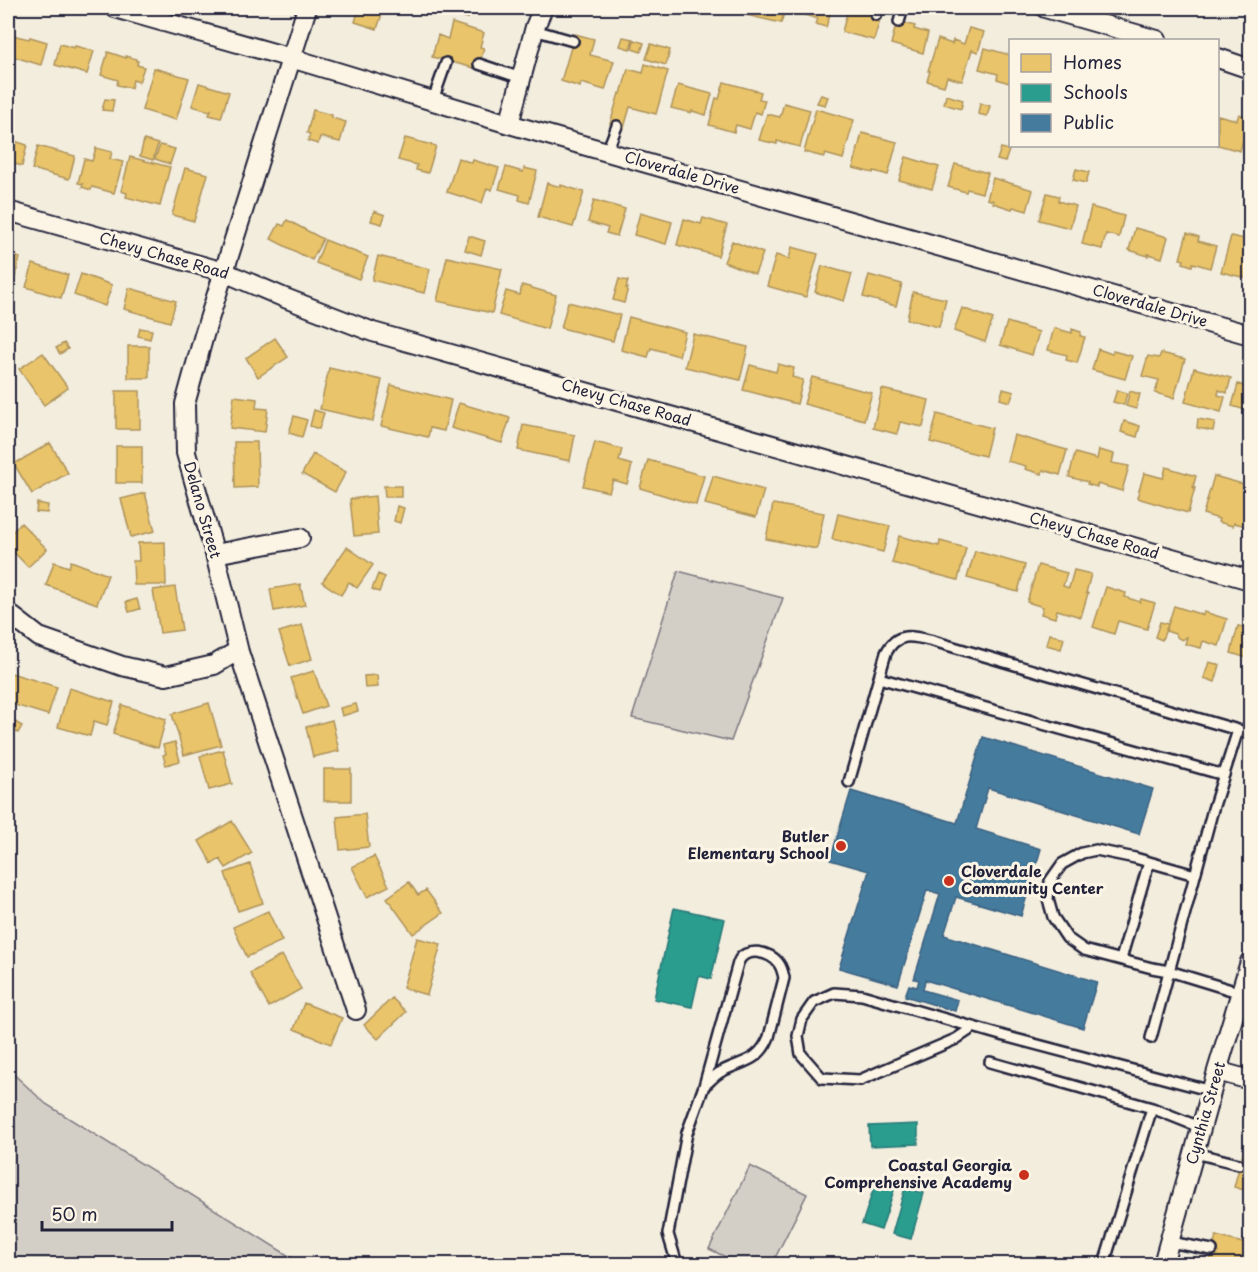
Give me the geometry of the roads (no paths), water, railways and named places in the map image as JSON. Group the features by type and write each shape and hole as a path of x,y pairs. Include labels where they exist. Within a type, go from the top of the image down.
{"street":[{"name":"Cloverdale Drive","path":"115,8 509,124 1251,334"},
{"name":"Delano Street","path":"307,8 204,335 185,404 186,453 215,554 239,652 356,1010"},
{"path":"509,124 534,30 543,8"},
{"path":"1044,8 1153,39"},
{"path":"1219,58 1251,69"},
{"name":"Chevy Chase Road","path":"8,211 224,272 373,332 1251,580"},
{"path":"215,554 300,538"},
{"path":"8,613 39,637 122,666 165,676 214,665 234,652 239,652"},
{"name":"Cynthia Street","path":"1163,1264 1217,1071 1246,985 1251,962"},
{"path":"1217,1071 1251,1080"}],"lane":[{"path":"899,22 903,8"},
{"path":"534,30 573,41"},
{"path":"433,100 446,63"},
{"path":"479,64 522,78"},
{"path":"607,152 617,126"},
{"path":"849,782 886,653 892,644 909,636 1251,733"},
{"path":"879,678 1224,775"},
{"path":"1151,1038 1195,875 1238,730"},
{"path":"1195,875 1096,850 1082,853 1062,864 1050,881 1048,899 1053,917 1067,938 1084,950 1152,968 1246,985"},
{"path":"1121,959 1149,862"},
{"path":"676,1264 668,1234 687,1133 704,1086 740,957 748,952 759,952 771,956 779,962 784,978 766,1045 756,1056 719,1073 704,1086"},
{"path":"974,1027 956,1039 860,1080 822,1078 801,1054 798,1036 802,1019 814,1002 834,993 862,995 1212,1091"},
{"path":"990,1062 1152,1108 1202,1128"},
{"path":"1104,1264 1152,1108"},
{"path":"1195,1152 1239,1164"},
{"path":"1170,1242 1212,1250"}],"place":[{"name":"Butler Elementary School","path":"841,846"},
{"name":"Cloverdale Community Center","path":"949,881"},
{"name":"Coastal Georgia Comprehensive Academy","path":"1024,1175"}]}
